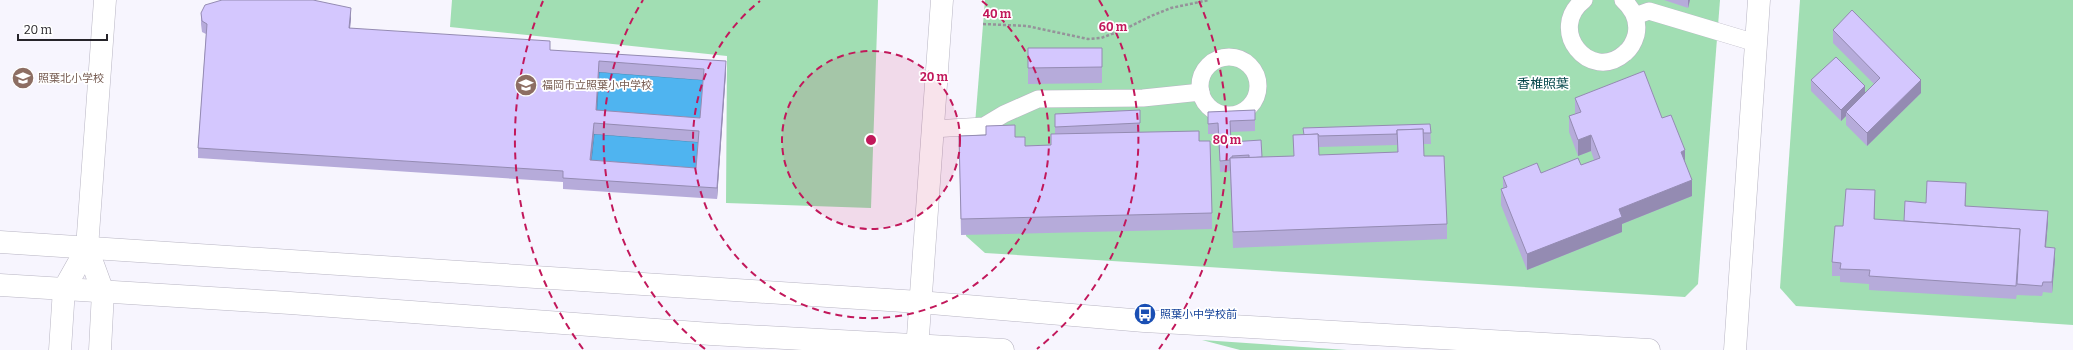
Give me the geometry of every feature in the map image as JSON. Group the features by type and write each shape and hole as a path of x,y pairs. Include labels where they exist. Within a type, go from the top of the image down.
{"street":[{"path":"100,350 103,292 87,248 105,0"},
{"path":"917,347 919,302 942,0"},
{"path":"1735,350 1759,0"},
{"path":"0,242 919,302 1144,321 1649,350"},
{"path":"60,350 64,289 87,248"},
{"path":"0,285 290,303 711,334 917,347 1003,350"}],"lane":[{"path":"1584,0 1575,9 1570,19 1569,29 1571,39 1577,50 1586,58 1597,62 1608,62 1620,58 1629,50 1635,40 1637,28 1635,16 1630,6 1623,0"},
{"path":"1635,16 1649,11 1756,43"},
{"path":"932,129 984,126 1004,114 1038,99 1143,98 1201,92"}],"path":[{"path":"983,24 1027,26 1088,39 1101,38 1171,8 1209,0"}],"green space":[{"path":"452,0 878,0 871,208 726,203 727,56 450,27"},
{"path":"985,0 1720,0 1698,284 1685,297 985,253 966,236"},
{"path":"1800,0 2073,0 2073,325 1796,306 1780,288"},
{"path":"1202,340 1347,350 1240,350"}],"water":[{"path":"599,72 704,80 700,128 596,121"},
{"path":"594,134 699,142 696,179 590,171"}],"building":[{"path":"222,0 313,0 351,8 349,28 550,41 550,50 726,61 717,188 563,178 563,171 198,148 207,24 202,21 201,13 205,5","holes":["599,61 704,69 700,118 596,110","594,123 699,131 696,168 590,160"]},
{"path":"1852,10 1921,80 1867,133 1846,112 1880,78 1833,30"},
{"path":"1028,48 1102,48 1102,67 1028,68"},
{"path":"1836,57 1865,86 1841,110 1811,80"},
{"path":"1644,71 1662,118 1671,115 1685,150 1681,152 1692,180 1619,209 1622,217 1527,254 1501,189 1507,187 1503,177 1537,163 1541,173 1578,158 1581,165 1600,158 1591,135 1578,140 1569,116 1581,112 1575,98"},
{"path":"1140,110 1140,123 1055,127 1055,114"},
{"path":"1255,110 1255,120 1230,121 1231,142 1261,140 1262,157 1249,158 1249,155 1232,156 1230,160 1220,161 1218,123 1208,124 1208,112"},
{"path":"1430,124 1431,133 1423,133 1423,129 1397,130 1397,134 1319,136 1318,134 1304,135 1303,128"},
{"path":"1015,125 1015,137 1025,137 1025,146 1051,145 1051,134 1199,131 1199,141 1210,141 1212,213 961,219 959,136 986,135 986,126"},
{"path":"1423,129 1424,156 1444,156 1447,224 1233,232 1230,158 1294,156 1293,135 1318,134 1319,155 1398,152 1397,130"},
{"path":"1927,181 1966,183 1965,206 2048,211 2045,247 2055,248 2052,282 2043,282 2042,286 2017,284 2020,229 1904,221 1905,201 1926,203"},
{"path":"1846,189 1875,190 1874,219 2020,229 2016,286 1869,276 1870,270 1840,269 1841,263 1832,262 1835,226 1843,226"}],"place":[{"name":"照葉北小学校","path":"23,78"},
{"name":"福岡市立照葉小中学校","path":"526,85"},
{"name":"照葉小中学校前","path":"1145,314"}],"district":[{"name":"香椎照葉","path":"1543,83"}]}
